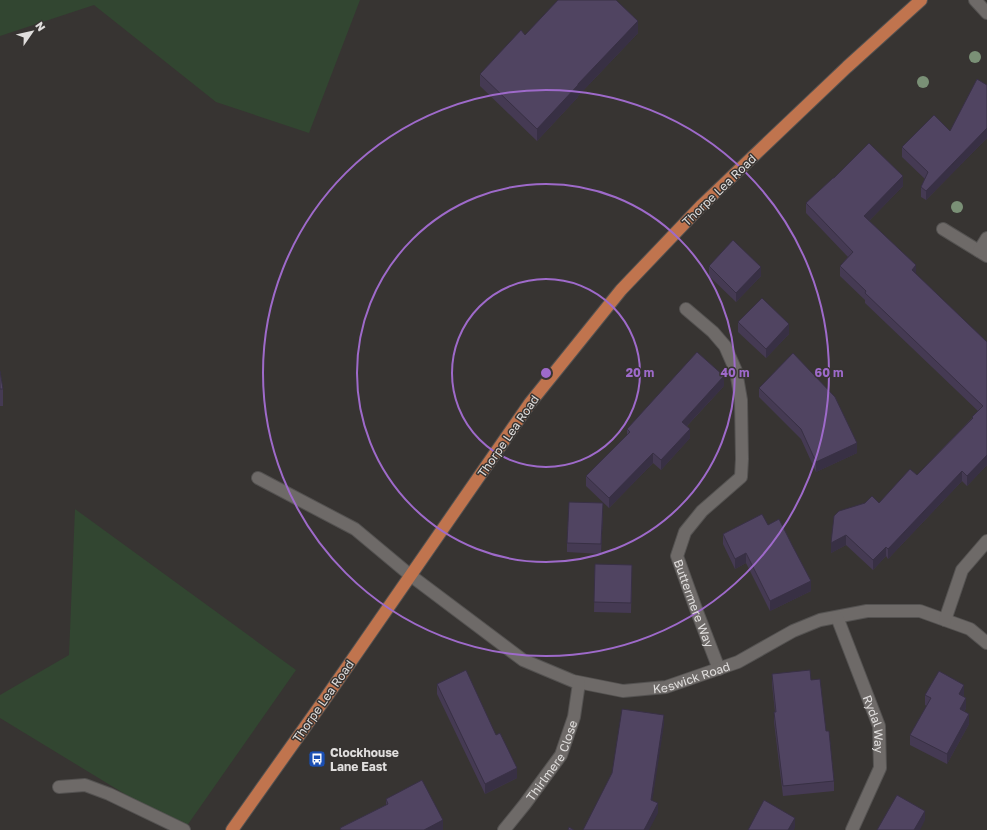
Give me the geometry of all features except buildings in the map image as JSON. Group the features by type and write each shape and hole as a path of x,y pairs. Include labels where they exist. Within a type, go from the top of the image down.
{"main road":[{"name":"Thorpe Lea Road","path":"232,830 327,696 530,403 621,290 702,205 847,67 921,0"}],"street":[{"path":"975,0 987,13"},
{"path":"943,229 983,254 987,238"},
{"name":"Buttermere Way","path":"686,309 713,332 725,346 736,371 740,400 742,441 741,477 702,511 685,532 677,556 719,669"},
{"name":"Keswick Road","path":"258,478 355,529 410,575 522,660 580,683 624,691 666,686 738,662 793,632 820,620 867,611 920,612 970,629 987,642"},
{"path":"945,620 962,570 987,541"},
{"name":"Rydal Way","path":"837,617 879,726 880,768 852,830"},
{"name":"Thirlmere Close","path":"504,830 526,804 561,755 574,717 580,683"},
{"path":"59,787 85,785 109,794 184,830"}],"green space":[{"path":"0,0 360,0 309,133 216,102 94,5 0,36"},
{"path":"75,509 296,670 184,830 0,718 0,695 69,655"}],"place":[{"name":"Clockhouse Lane East","path":"317,759"}]}
